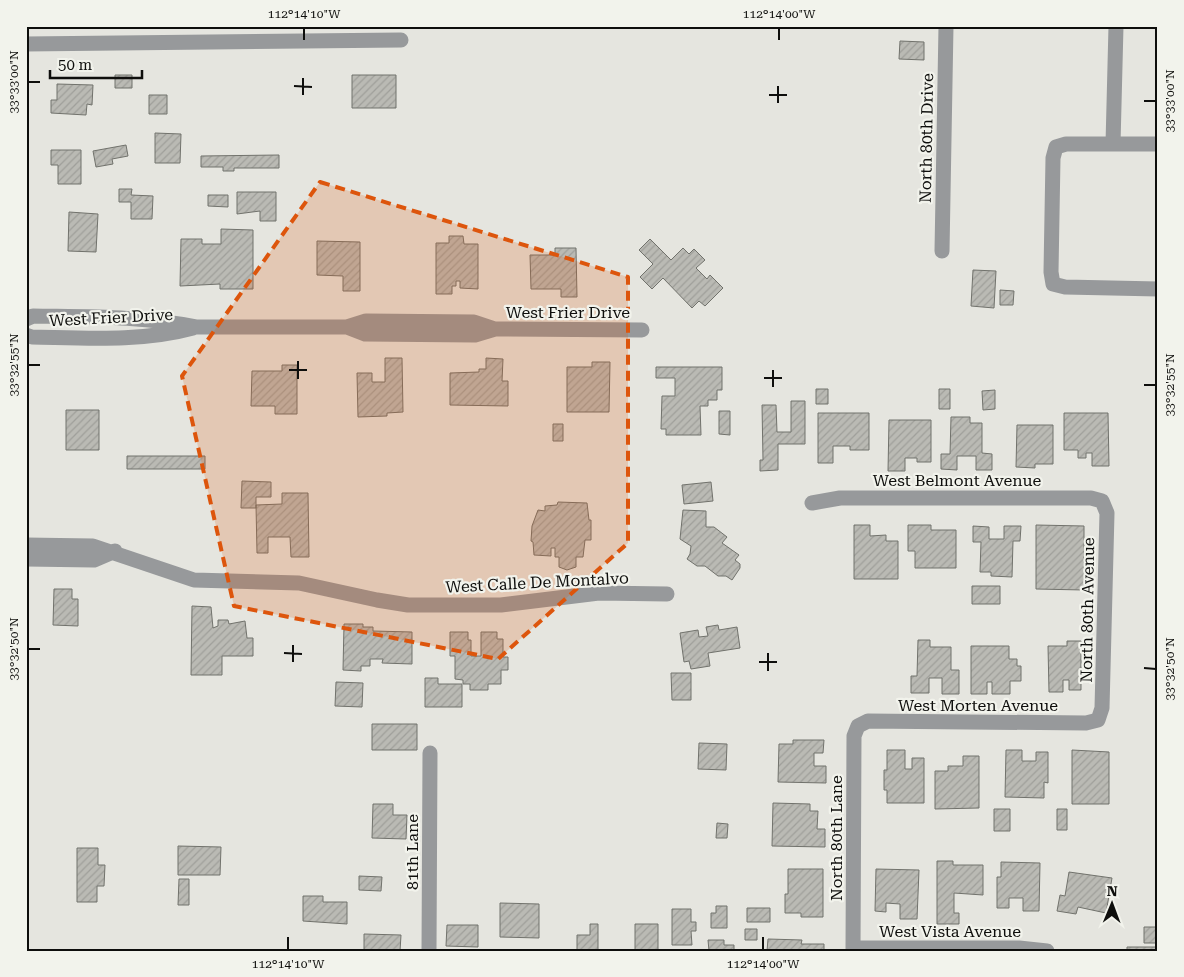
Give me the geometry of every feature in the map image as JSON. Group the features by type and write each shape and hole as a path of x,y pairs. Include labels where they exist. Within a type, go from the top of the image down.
{"street":[{"name":"North 80th Drive","path":"942,251 946,26"},
{"path":"1113,144 1116,26"},
{"path":"26,44 401,40"},
{"path":"1158,144 1066,144 1056,147 1052,158 1051,272 1053,284 1065,287 1158,289"},
{"name":"West Frier Drive","path":"26,319 33,316 76,316 173,322 197,327 347,327 366,321 474,322 494,329 642,330"},
{"path":"76,316 76,338"},
{"name":"West Frier Drive","path":"26,335 76,338 175,333 197,327"},
{"name":"West Belmont Avenue","path":"812,502 840,498 1091,498 1102,502"},
{"name":"North 80th Avenue","path":"1098,720 1102,708 1106,513 1102,502"},
{"name":"West Calle De Montalvo","path":"26,545 73,552"},
{"name":"West Calle De Montalvo","path":"26,559 73,552 93,546 116,551 194,580 299,583 408,605 501,605 599,593 667,594"},
{"name":"West Morten Avenue","path":"858,726 868,721 1086,723 1098,720"},
{"name":"North 80th Lane","path":"853,949 854,736 858,726"},
{"name":"81th Lane","path":"428,951 430,753"},
{"name":"West Vista Avenue","path":"853,949 1019,948 1047,951"}],"highlighted area":[{"path":"320,182 628,277 628,543 498,659 234,606 182,376"}],"building":[{"path":"900,41 924,42 924,60 899,59"},
{"path":"115,75 132,75 132,88 115,88"},
{"path":"352,75 396,75 396,108 352,108"},
{"path":"57,84 93,85 92,105 87,104 86,115 51,113 51,100 57,100"},
{"path":"149,95 167,95 167,114 149,114"},
{"path":"155,133 181,134 180,163 155,163"},
{"path":"126,145 128,156 112,159 113,164 96,167 93,151"},
{"path":"51,150 81,150 81,184 58,184 58,165 51,165"},
{"path":"279,155 279,168 234,168 234,171 223,171 223,167 201,167 201,156"},
{"path":"119,189 132,189 131,195 153,196 152,219 131,219 131,202 119,202"},
{"path":"237,192 276,192 276,221 260,221 260,211 237,214"},
{"path":"208,195 228,195 228,207 208,206"},
{"path":"69,212 98,214 96,252 68,251"},
{"path":"221,229 253,230 253,289 220,289 220,284 180,286 181,239 202,239 202,244 221,244"},
{"path":"449,236 463,236 464,244 478,244 478,289 460,288 460,281 456,281 456,286 452,286 452,294 436,294 436,243 449,243"},
{"path":"650,239 671,260 683,248 689,254 694,249 705,260 696,268 707,279 710,275 723,288 705,306 699,301 692,308 663,278 652,289 640,277 653,264 639,250"},
{"path":"317,241 360,242 360,291 343,291 343,276 317,275"},
{"path":"555,248 576,248 577,297 561,297 561,289 531,289 530,255 555,255"},
{"path":"973,270 996,271 994,308 971,306"},
{"path":"1000,290 1014,291 1013,305 1000,305"},
{"path":"385,358 402,358 403,412 387,413 387,416 358,417 357,373 372,373 372,382 385,382"},
{"path":"486,358 503,359 502,381 508,381 508,406 450,405 450,373 479,372 479,369 486,369"},
{"path":"592,362 610,362 609,412 567,412 567,367 592,367"},
{"path":"282,365 297,365 297,414 275,414 275,406 251,406 252,371 282,371"},
{"path":"656,367 722,367 722,390 717,390 717,400 708,400 708,406 700,406 701,435 666,435 666,429 661,429 662,396 675,396 675,378 656,378"},
{"path":"816,389 828,389 828,404 816,404"},
{"path":"939,389 950,389 950,409 939,409"},
{"path":"995,390 995,409 983,410 982,391"},
{"path":"791,401 805,401 805,444 778,444 778,470 760,471 760,460 763,460 762,405 776,405 777,432 791,432"},
{"path":"66,410 99,410 99,450 66,450"},
{"path":"719,411 730,411 730,435 719,434"},
{"path":"818,413 869,413 869,450 850,450 850,446 833,446 833,463 818,463"},
{"path":"1064,413 1108,413 1109,466 1092,466 1092,453 1086,453 1086,458 1078,458 1078,450 1064,450"},
{"path":"951,417 970,417 970,423 982,423 982,453 992,454 992,470 976,470 976,456 957,456 957,470 941,469 941,454 950,454"},
{"path":"889,420 931,420 931,462 917,462 917,458 905,458 905,471 888,471"},
{"path":"553,424 563,424 563,441 553,441"},
{"path":"1017,425 1053,425 1053,464 1035,464 1035,468 1016,467"},
{"path":"127,456 205,456 205,469 127,469"},
{"path":"242,481 271,482 271,497 256,497 256,508 241,508"},
{"path":"711,482 713,501 684,504 682,485"},
{"path":"282,493 308,493 309,557 291,557 290,537 268,537 268,553 257,553 256,505 282,504"},
{"path":"558,502 587,503 589,520 591,520 591,540 585,540 583,557 576,557 576,567 567,570 559,567 559,557 555,557 555,548 551,548 551,556 534,555 533,542 531,541 532,526 538,510 545,511 545,506 557,505"},
{"path":"683,510 706,511 706,527 714,527 727,537 722,543 739,555 735,560 740,564 740,568 732,580 726,576 718,576 705,566 697,566 687,559 691,546 680,539"},
{"path":"854,525 870,525 870,536 886,535 886,541 898,541 898,579 854,579"},
{"path":"908,525 931,525 931,530 956,530 956,568 915,568 915,551 908,551"},
{"path":"1036,525 1084,526 1084,590 1036,589"},
{"path":"973,526 989,527 989,539 1004,539 1004,526 1021,526 1020,541 1013,541 1012,577 991,576 991,572 980,572 981,542 973,542"},
{"path":"972,586 1000,586 1000,604 972,604"},
{"path":"54,589 72,589 72,599 78,599 78,626 53,625"},
{"path":"192,606 211,607 213,628 218,626 218,620 228,620 229,624 245,621 247,638 253,638 253,656 222,656 222,675 191,675"},
{"path":"344,624 363,624 363,627 373,627 373,631 412,632 412,664 382,663 383,659 370,659 370,666 361,666 361,671 343,670"},
{"path":"718,625 719,630 737,627 740,648 708,653 710,666 691,669 689,661 684,662 680,633 698,630 699,637 708,636 706,627"},
{"path":"450,632 468,632 468,640 471,640 471,656 481,656 481,632 497,632 497,639 503,639 503,657 508,657 508,670 501,670 501,684 488,684 488,690 470,690 470,684 463,684 463,680 455,679 455,656 450,656"},
{"path":"918,640 930,640 930,647 951,647 951,670 959,670 959,694 942,694 942,678 929,678 929,693 911,693 911,676 917,676"},
{"path":"1067,641 1081,641 1081,690 1069,690 1069,680 1063,680 1063,692 1049,692 1048,646 1067,646"},
{"path":"971,646 1009,646 1009,659 1017,659 1017,666 1021,666 1021,681 1010,681 1010,694 992,694 992,682 987,682 987,694 971,694"},
{"path":"671,673 691,673 691,700 672,700"},
{"path":"425,678 438,678 438,684 462,684 462,707 425,707"},
{"path":"336,682 363,683 362,707 335,706"},
{"path":"372,724 417,724 417,750 372,750"},
{"path":"793,740 824,740 823,753 814,753 814,766 826,766 826,783 778,782 779,744 793,744"},
{"path":"699,743 727,744 726,770 698,769"},
{"path":"887,750 905,750 905,769 912,769 912,758 924,758 924,803 887,803 887,790 884,790 884,770 887,770"},
{"path":"1006,750 1022,750 1022,761 1036,761 1036,752 1048,752 1048,783 1044,782 1044,798 1005,797"},
{"path":"1072,750 1109,752 1109,804 1072,804"},
{"path":"963,756 979,756 979,808 935,809 935,771 948,771 948,766 963,766"},
{"path":"773,803 810,804 810,811 818,811 817,829 825,829 825,847 772,846"},
{"path":"373,804 393,804 393,815 407,815 406,839 372,838"},
{"path":"994,809 1010,809 1010,831 994,831"},
{"path":"1057,809 1067,809 1067,830 1057,830"},
{"path":"717,823 728,824 727,838 716,838"},
{"path":"178,846 221,847 220,875 178,875"},
{"path":"77,848 98,848 98,865 105,865 104,886 97,886 97,902 77,902"},
{"path":"937,861 953,861 953,865 983,865 983,895 954,893 954,913 959,913 959,924 937,924"},
{"path":"1001,862 1040,863 1039,911 1023,911 1023,898 1009,898 1009,908 997,908 997,877 1001,877"},
{"path":"788,869 823,869 823,917 801,917 801,913 785,913 785,894 788,894"},
{"path":"876,869 919,870 917,919 900,919 900,904 886,903 886,912 875,911"},
{"path":"1069,872 1112,878 1106,913 1078,907 1076,914 1057,911 1060,895 1065,896"},
{"path":"359,876 382,877 381,891 359,890"},
{"path":"179,879 189,879 189,905 178,905"},
{"path":"303,896 323,896 323,902 347,902 347,924 303,921"},
{"path":"500,903 539,904 539,938 500,937"},
{"path":"716,906 727,906 727,928 711,928 711,913 716,913"},
{"path":"747,908 770,908 770,922 747,922"},
{"path":"672,909 691,909 691,922 696,922 696,931 691,931 692,945 672,945"},
{"path":"590,924 598,924 598,951 577,951 577,935 590,935"},
{"path":"635,924 658,924 658,951 635,951"},
{"path":"447,925 478,925 478,947 446,946"},
{"path":"1144,927 1158,927 1158,943 1144,943"},
{"path":"745,929 757,929 757,940 745,940"},
{"path":"364,934 401,935 400,951 364,951"},
{"path":"768,939 802,940 801,944 824,944 824,951 767,951"},
{"path":"708,940 724,940 724,945 734,945 734,951 709,951"},
{"path":"1127,947 1158,947 1158,951 1127,951"}]}
